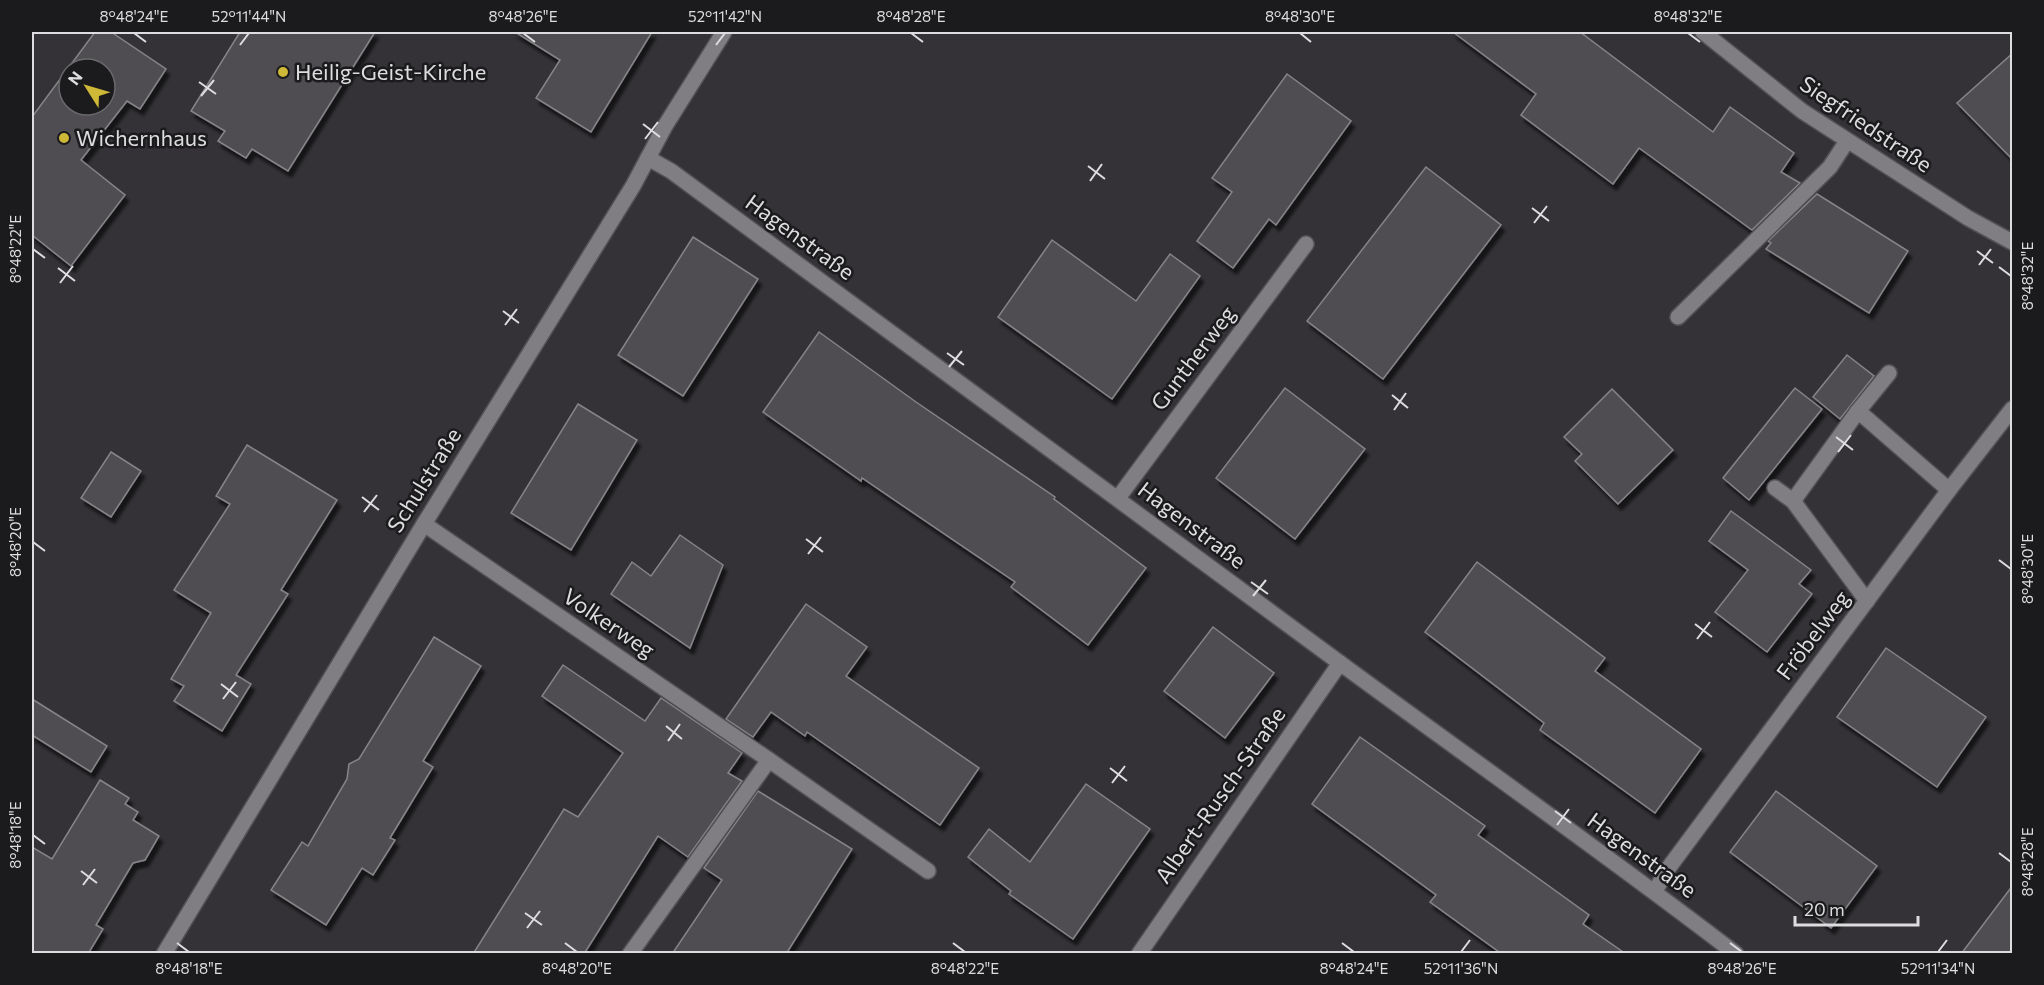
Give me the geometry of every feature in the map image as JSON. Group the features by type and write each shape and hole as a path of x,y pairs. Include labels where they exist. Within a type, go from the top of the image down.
{"street":[{"name":"Schulstraße","path":"164,954 424,524 633,186 665,126 724,32"},
{"name":"Siegfriedstraße","path":"1703,32 1802,111 1968,218 2013,242"},
{"path":"1678,317 1830,167 1847,141"},
{"name":"Hagenstraße","path":"648,158 681,178 1340,663 1655,891 1736,954"},
{"name":"Guntherweg","path":"1118,498 1306,244"},
{"path":"1793,501 1858,411 1889,373"},
{"name":"Fröbelweg","path":"1655,891 1667,870 1949,490 2013,409"},
{"path":"1858,411 1949,490"},
{"path":"1775,488 1793,501 1867,601"},
{"name":"Volkerweg","path":"424,524 928,871"},
{"name":"Albert-Rusch-Straße","path":"1138,954 1340,663"},
{"path":"630,954 769,760"}],"building":[{"name":"Wichernhaus","path":"95,32 111,32 166,69 140,109 127,101 117,114 117,57 76,57"},
{"name":"Heilig-Geist-Kirche","path":"240,32 375,32 288,171 252,149 246,158 218,141 225,131 191,111"},
{"path":"515,32 652,32 591,132 536,98 560,60"},
{"path":"1453,32 1580,32 1713,132 1730,107 1794,153 1781,172 1800,183 1752,230 1639,148 1613,184 1521,115 1536,94"},
{"path":"2013,53 2013,160 1957,103"},
{"path":"1287,74 1351,121 1276,225 1269,219 1233,268 1197,241 1232,192 1212,178"},
{"name":"Wichernhaus","path":"57,83 57,117 115,117 81,160 125,195 71,266 32,235 32,117"},
{"path":"1426,167 1501,225 1383,379 1307,321"},
{"path":"1817,194 1908,251 1869,313 1766,249 1771,243 1768,241"},
{"path":"693,237 758,279 683,396 618,355"},
{"path":"1052,240 1136,301 1170,254 1200,276 1112,399 998,317"},
{"path":"819,332 1055,497 1054,499 1146,568 1088,645 1011,587 1015,582 862,478 861,481 763,412"},
{"path":"1847,355 1874,376 1840,419 1813,397"},
{"path":"1285,388 1365,449 1295,539 1216,478"},
{"path":"1795,388 1822,409 1749,500 1723,478"},
{"path":"1612,389 1673,450 1618,504 1575,461 1582,454 1564,437"},
{"path":"578,404 637,440 571,550 511,513"},
{"path":"247,445 337,500 281,590 288,594 236,675 251,684 222,731 174,701 184,686 171,679 211,613 174,590 230,504 216,496"},
{"path":"111,452 141,471 111,517 81,498"},
{"path":"1731,511 1811,570 1799,584 1812,594 1767,652 1715,612 1748,570 1709,541"},
{"path":"680,535 723,565 690,648 611,594 632,562 651,576"},
{"path":"1477,562 1605,658 1595,671 1701,749 1655,813 1540,730 1544,723 1425,632"},
{"path":"806,604 867,647 846,676 979,768 940,825 807,732 805,736 771,712 753,737 726,719"},
{"path":"1213,627 1274,673 1225,738 1164,691"},
{"path":"434,637 481,666 423,761 433,767 390,838 395,840 373,875 362,868 326,925 271,890 302,842 308,846 347,779 349,764 359,759"},
{"path":"1886,648 1986,717 1937,787 1837,717"},
{"path":"563,665 645,721 661,698 742,753 728,773 742,781 688,857 658,836 584,954 473,954 564,809 578,817 623,753 542,696"},
{"path":"32,699 107,746 91,772 32,735"},
{"path":"1360,737 1485,826 1478,835 1589,915 1583,924 1626,954 1502,954 1430,902 1436,895 1312,804"},
{"path":"100,780 129,798 125,804 138,812 133,820 159,836 145,860 133,863 96,925 103,929 88,954 32,954 32,847 52,859"},
{"path":"1086,784 1150,829 1073,939 1009,894 1011,891 968,857 989,829 1030,862"},
{"path":"758,791 852,849 786,954 672,954 722,880 704,868"},
{"path":"1776,791 1877,866 1831,928 1730,852"},
{"path":"2013,885 2013,954 1961,954"}],"place":[{"name":"Heilig-Geist-Kirche","path":"283,72"},
{"name":"Wichernhaus","path":"64,138"}]}
